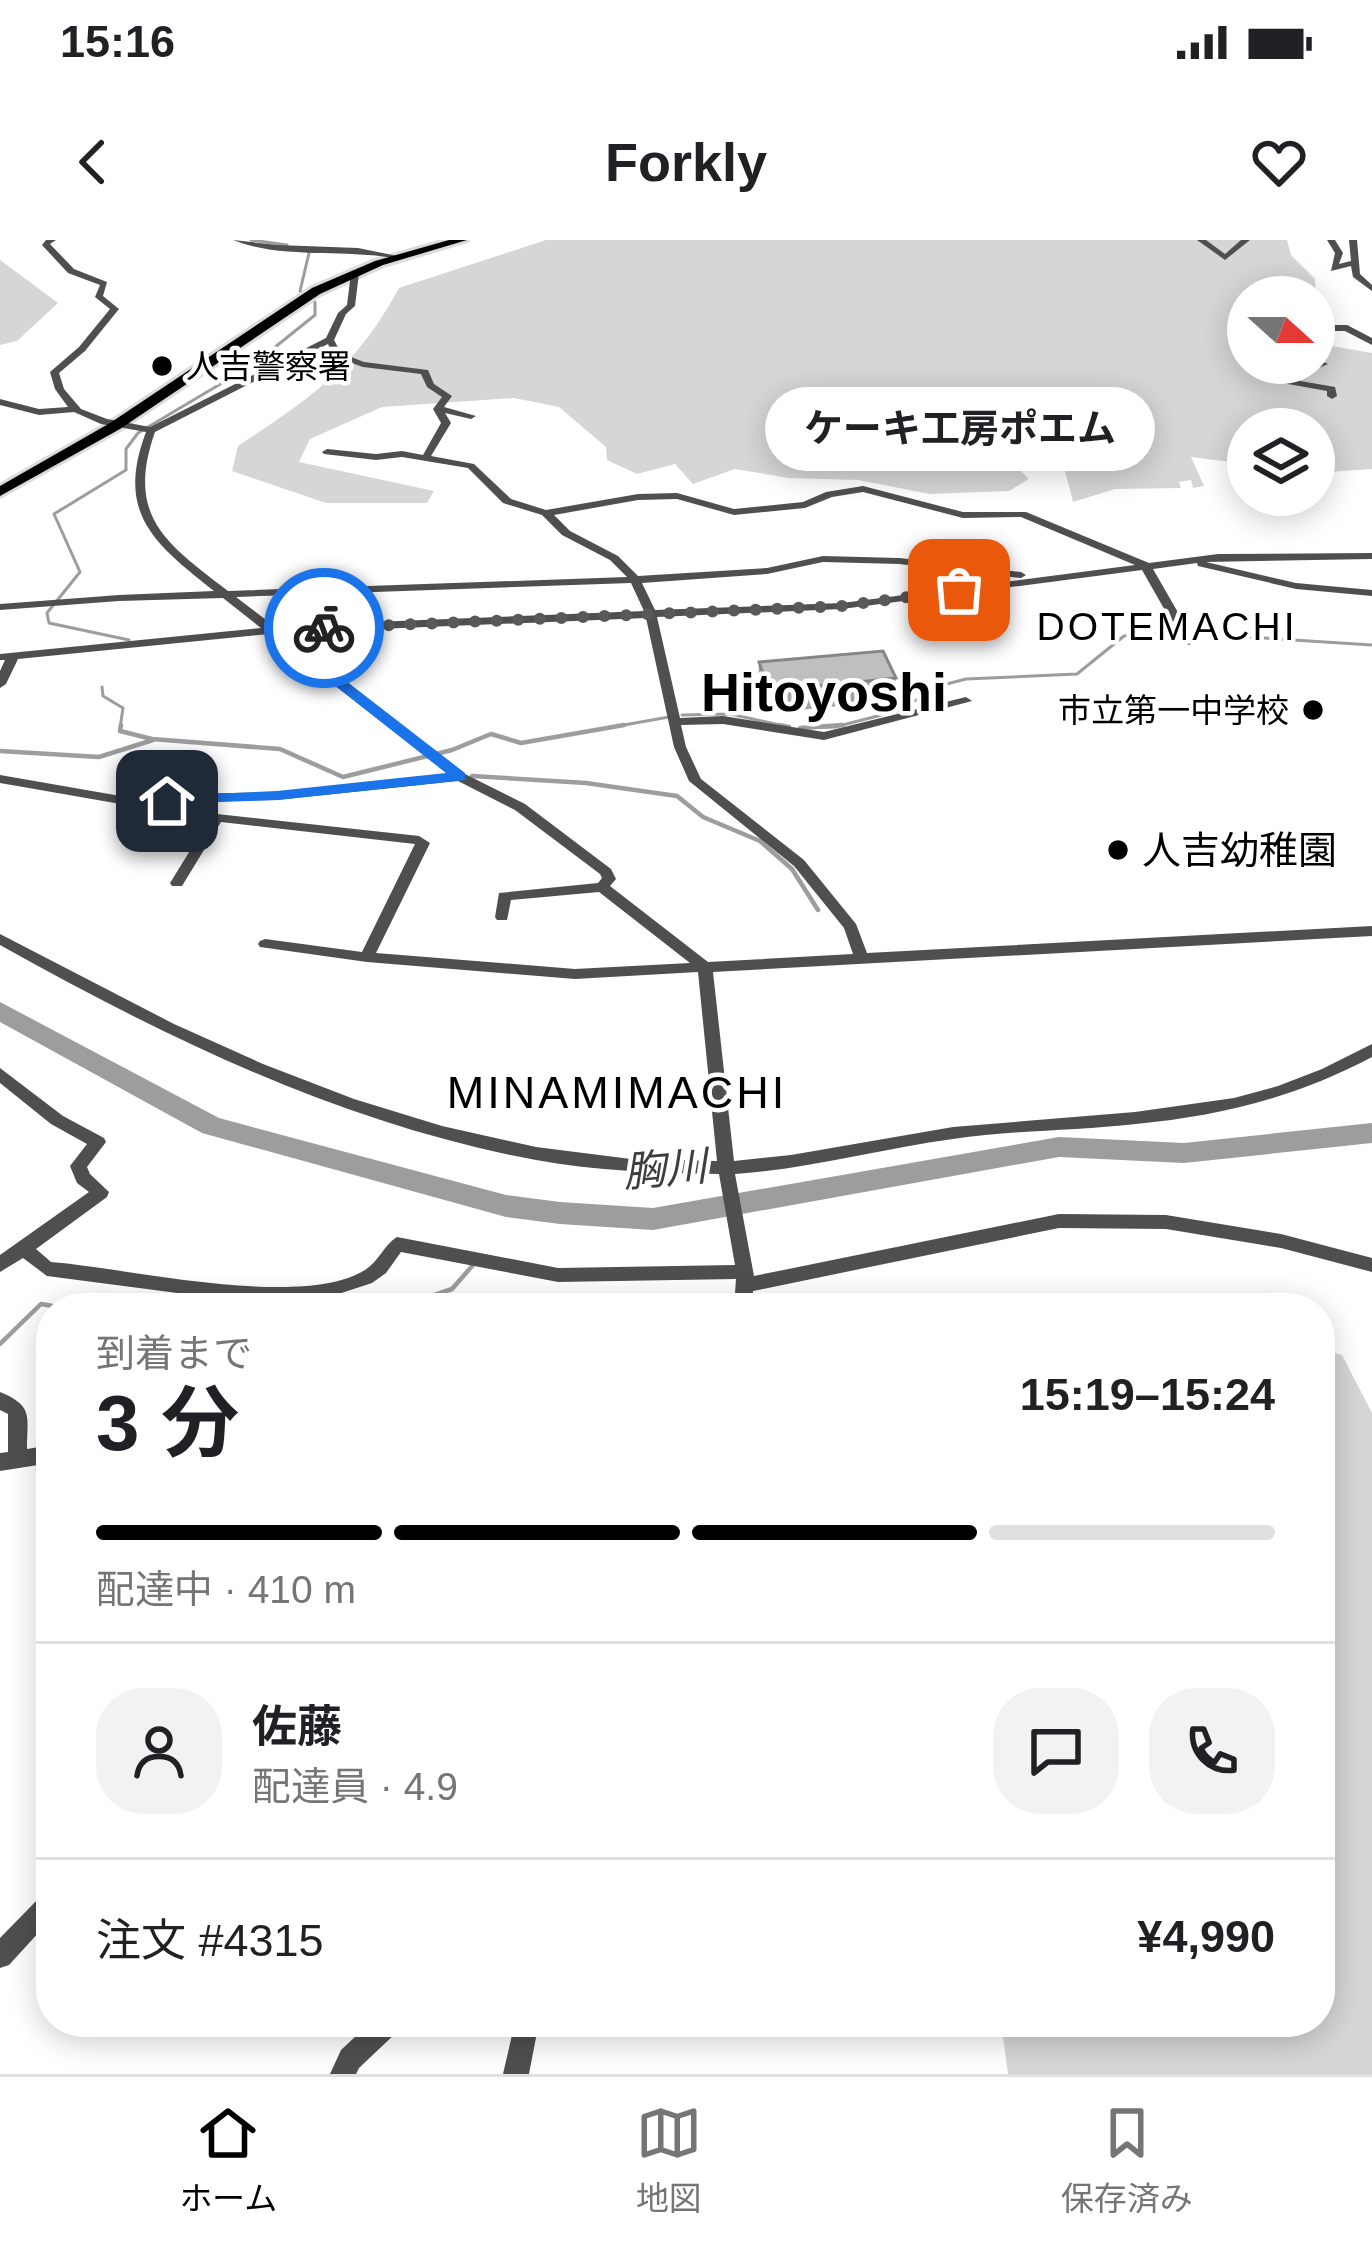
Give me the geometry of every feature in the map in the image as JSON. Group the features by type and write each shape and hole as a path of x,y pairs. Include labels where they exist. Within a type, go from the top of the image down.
{"highway":[{"path":"0,492 116,425 297,302 355,273 461,240"}],"street":[{"path":"52,240 45,243 66,267 104,284 99,297 115,309 82,349 54,372 57,386 75,409 94,421 151,430 330,340 342,313 351,306 355,273"},
{"path":"237,240 305,251 353,250 398,257"},
{"path":"1201,240 1225,258 1246,240"},
{"path":"1331,240 1339,254 1334,269 1351,263"},
{"path":"1353,240 1351,263 1356,275 1372,289"},
{"path":"1335,328 1347,328 1372,343"},
{"path":"330,340 337,355 347,360 425,372 430,385 447,396 438,410"},
{"path":"1303,384 1332,389 1332,396"},
{"path":"0,402 39,412 75,409"},
{"path":"438,410 471,416"},
{"path":"426,458 446,423 438,410"},
{"path":"151,430 140,466 141,499 151,532 460,776 520,807 606,872 609,879 602,887"},
{"path":"327,452 426,458 471,466 507,501 546,513 638,497 677,496 734,512 805,505 830,494 878,490 963,515 1022,514 1144,565 1189,642"},
{"path":"546,513 566,533 614,558 634,578 651,614 688,766 704,793 799,863 851,927 862,959"},
{"path":"0,607 749,574 823,559 899,561 1036,580"},
{"path":"1186,560 1296,586 1372,593"},
{"path":"0,683 6,656 271,630 842,606 1186,560 1370,560"},
{"path":"676,722 723,720 824,736 966,701"},
{"path":"0,779 155,806 182,799 277,796 460,776"},
{"path":"177,883 217,818 419,840 422,843 367,957"},
{"path":"502,917 504,896 602,887 705,968 744,1293"},
{"path":"265,944 575,974 1372,932"},
{"path":"0,939 141,1016 360,1106 450,1133 597,1163 726,1173 919,1136 1217,1107 1277,1093 1372,1050"},
{"path":"0,1075 57,1120 98,1142 78,1166 83,1178 101,1192 0,1265"},
{"path":"24,1249 47,1269 249,1291 302,1291 366,1278 380,1269 397,1244 559,1274 745,1278 1060,1221 1166,1222 1281,1241 1372,1264"},
{"path":"0,1400 17,1410 9,1460"},
{"path":"0,1956 36,1918"},
{"path":"343,2074 350,2059 373,2037"},
{"path":"516,2074 524,2037"}],"shaded area":[{"path":"546,240 1287,240 1291,255 1312,276 1227,276 1227,384 1335,384 1335,347 1372,353 1372,469 1335,472 1335,408 1227,408 1227,461 1191,457 1204,486 1193,488 1191,480 1179,482 1181,488 1115,489 1073,502 1063,463 1080,459 997,399 919,392 908,408 946,417 975,432 1029,479 1009,491 930,494 858,480 789,478 735,469 693,484 675,464 637,474 607,460 606,447 559,407 514,398 382,407 310,439 299,462 434,491 427,503 326,503 232,471 238,446 330,379 366,340 399,288"},
{"path":"0,260 58,303 17,341 0,345"},
{"path":"1335,1353 1342,1355 1372,1413 1372,2074 1008,2074 1003,2037 1335,2037"}],"building":[{"path":"883,651 896,678 769,691 759,662"}],"waterway":[{"path":"251,240 287,245"},
{"path":"129,640 49,623 47,613 80,572 54,514 126,470 126,449 138,433 254,364 315,315 315,302 300,291 310,249"},
{"path":"843,725 897,711 943,685 966,679 1077,674 1124,636 1179,633"},
{"path":"1187,633 1372,645"},
{"path":"102,687 103,696 123,708 120,728"},
{"path":"682,715 730,714 789,727 779,725"},
{"path":"618,726 669,717"},
{"path":"121,725 120,731 152,739 280,749 343,777 452,750 491,734 521,743 618,726"},
{"path":"618,726 624,725"},
{"path":"800,728 843,725"},
{"path":"804,728 843,725"},
{"path":"607,728 618,726"},
{"path":"0,751 99,757 153,740"},
{"path":"472,776 586,783 677,796 703,817 760,841 792,869 818,910"},
{"name":"胸川","path":"0,1011 211,1126 506,1206 560,1213 653,1219 1059,1147 1184,1153 1372,1133"},
{"path":"440,1293 452,1289 473,1265"},
{"path":"0,1344 36,1309"}],"way so far":[{"path":"324,628 842,606 959,590"}],"place":[{"name":"人吉警察署","path":"162,366"},
{"name":"ケーキ工房ポエム","path":"959,590"},
{"name":"市立第一中学校","path":"1313,710"},
{"name":"人吉幼稚園","path":"1118,850"}],"district":[{"name":"DOTEMACHI","path":"1167,626"},
{"name":"Hitoyoshi","path":"824,692"},
{"name":"MINAMIMACHI","path":"617,1092"}],"route":[{"path":"167,801 277,796 460,776 271,630 324,628"}]}
